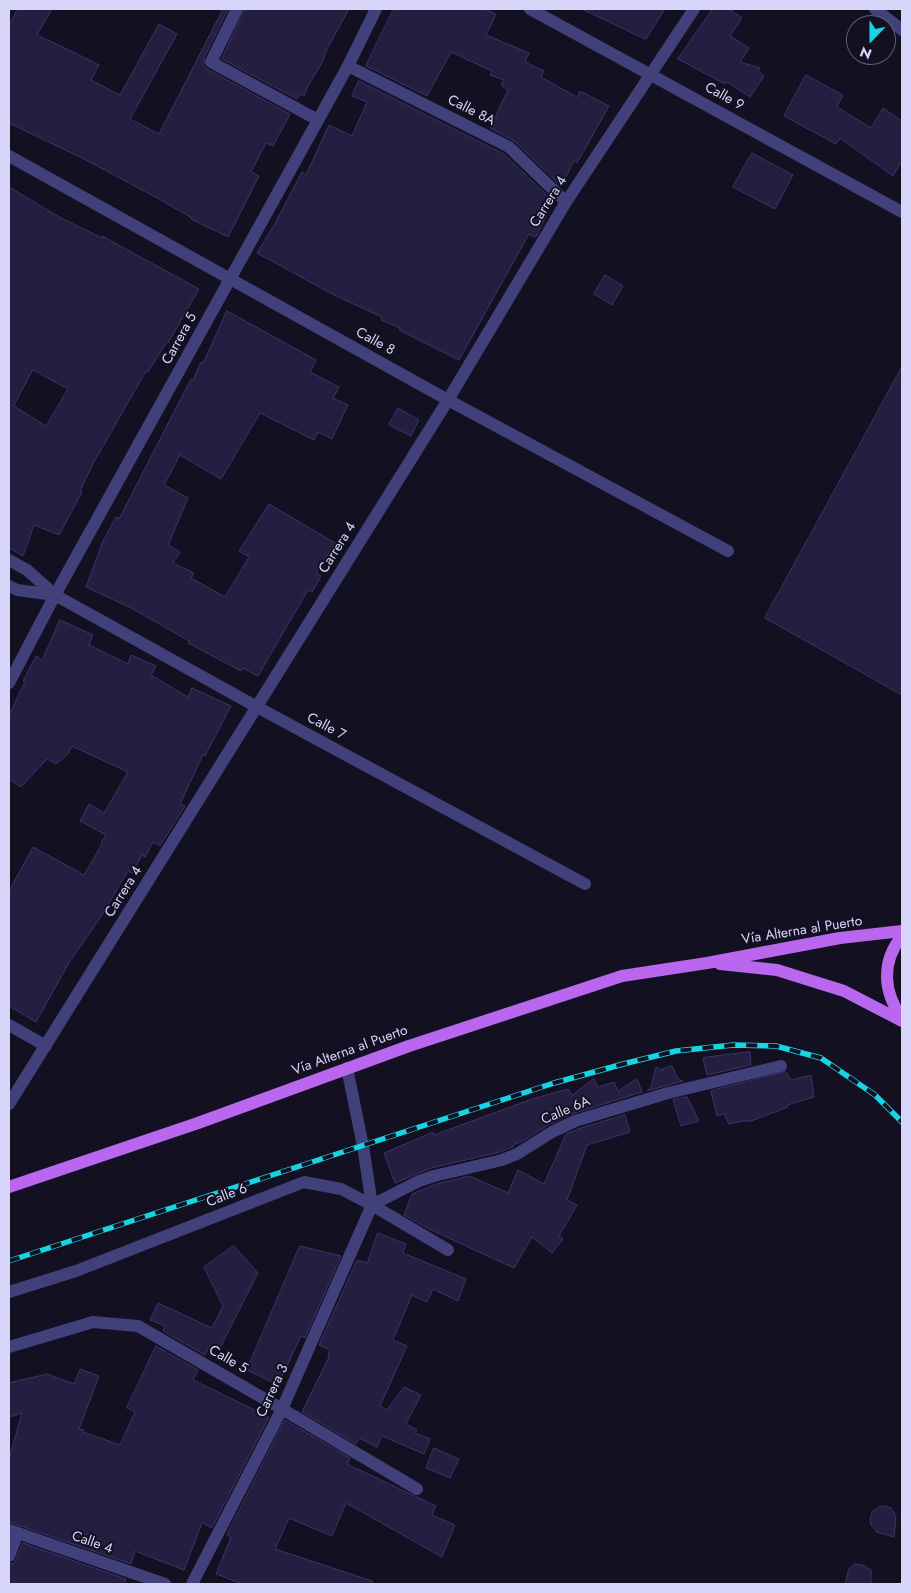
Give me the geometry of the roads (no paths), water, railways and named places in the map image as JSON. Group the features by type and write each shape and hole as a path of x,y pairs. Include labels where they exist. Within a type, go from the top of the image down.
{"main road":[{"name":"Vía Alterna al Puerto","path":"9,1187 198,1123 418,1042 622,976 707,963 812,943 902,930"},
{"path":"902,936 894,946 888,966 887,980 887,986 894,1006 902,1019"},
{"name":"Vía Alterna al Puerto","path":"707,963 777,970 844,991 902,1019"}],"street":[{"path":"237,9 211,62 318,120"},
{"name":"Carrera 5","path":"9,683 55,595 348,66 376,9"},
{"name":"Calle 9","path":"530,9 902,212"},
{"name":"Carrera 4","path":"9,1104 448,400 566,202 694,9"},
{"path":"875,9 902,30"},
{"name":"Calle 8A","path":"348,66 509,147 566,202"},
{"name":"Calle 8","path":"9,156 448,400 728,551"},
{"name":"Calle 7","path":"9,560 27,570 55,595 584,884"},
{"name":"Calle 7","path":"9,586 17,590 55,595"},
{"path":"9,1026 46,1046"},
{"name":"Calle 6A","path":"372,1205 419,1181 502,1160 517,1154 552,1132 575,1121 668,1093 781,1066"},
{"path":"347,1068 363,1146 372,1205"},
{"name":"Calle 6","path":"9,1292 76,1271 304,1182 341,1189 448,1250"},
{"name":"Carrera 3","path":"192,1584 282,1409 372,1205"},
{"name":"Calle 5","path":"9,1347 93,1322 138,1326 417,1489"},
{"path":"9,1556 13,1532"},
{"name":"Calle 4","path":"13,1532 165,1584"}],"railway":[{"path":"9,1261 554,1083 676,1051 733,1045 776,1046 821,1058 875,1095 902,1122"}]}
